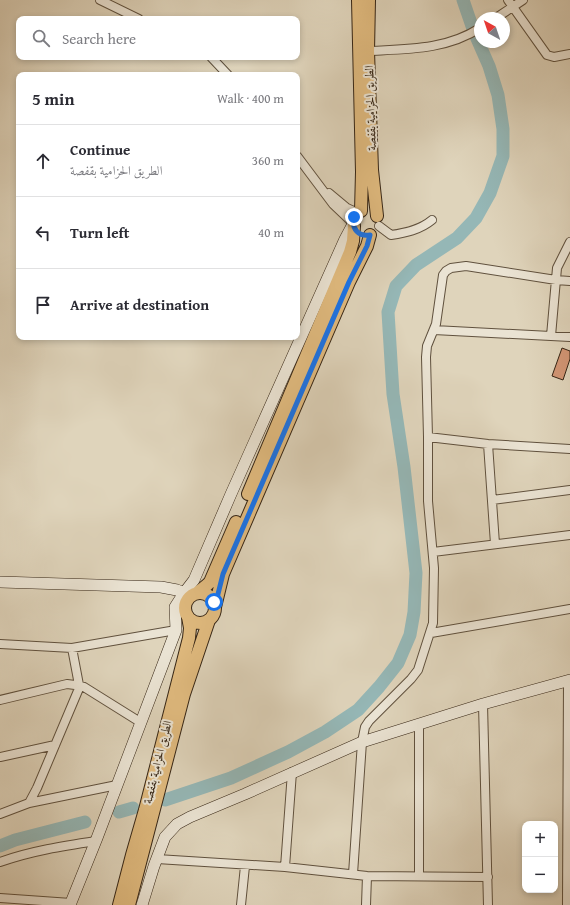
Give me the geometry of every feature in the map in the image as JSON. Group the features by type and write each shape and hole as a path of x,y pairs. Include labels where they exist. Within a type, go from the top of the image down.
{"main road":[{"name":"الطريق الحزامية بقفصة","path":"187,597 207,586 220,561 350,252 353,241 362,172 358,0"},
{"name":"الطريق الحزامية بقفصة","path":"369,0 368,51 372,170 378,221"},
{"path":"370,210 378,221 376,231 370,235 360,234 356,220 370,210"},
{"path":"215,606 214,602 209,596 205,594 187,597 185,609 191,620 199,623 209,620 214,615 223,574 349,282 367,246 370,235"},
{"name":"الطريق الحزامية بقفصة","path":"119,905 189,638 190,628 188,617"},
{"name":"الطريق الحزامية بقفصة","path":"129,905 184,694 209,620"}],"street":[{"path":"100,0 133,16"},
{"path":"508,0 547,55 554,57 570,54"},
{"path":"506,12 523,0"},
{"path":"368,51 438,46 463,38 474,32"},
{"path":"214,60 225,72"},
{"path":"300,160 321,186 347,208 356,220"},
{"path":"378,221 391,235 402,234 420,228 432,220"},
{"path":"551,336 559,263 570,242"},
{"path":"353,874 364,727 418,670 433,623 434,590 433,552 428,501 426,352 434,330 442,278 446,271 451,268 466,266 556,280 570,280"},
{"path":"434,330 570,337"},
{"path":"428,437 488,444 570,449"},
{"path":"488,444 495,544"},
{"path":"492,500 570,490"},
{"path":"433,552 570,535"},
{"path":"0,582 161,587 187,597"},
{"path":"0,898 71,904 176,630 175,607 187,597"},
{"path":"431,633 570,609"},
{"path":"0,644 72,648 176,630"},
{"path":"28,803 37,788 56,745 79,685 72,648"},
{"path":"142,905 165,837 176,824 362,742 483,704 569,681 568,877 566,905"},
{"path":"0,700 67,684 79,685 140,722"},
{"path":"483,704 488,905"},
{"path":"419,725 419,876"},
{"path":"0,757 56,745"},
{"path":"285,867 292,772"},
{"path":"0,814 28,803 117,785"},
{"path":"0,862 47,849 96,841"},
{"path":"157,859 245,866 285,867 367,876 488,877"},
{"path":"241,905 245,866"},
{"path":"366,905 367,876"}],"building":[{"path":"562,348 570,351 570,359 563,380 552,376"}],"waterway":[{"path":"165,800 231,778 288,752 325,732 358,710 398,663 410,635 414,612 416,573 404,467 393,394 388,312 396,286 416,265 457,238 476,218 490,193 503,156 503,129 498,95 489,66 474,32 463,0"},
{"path":"119,812 133,808"},
{"path":"0,846 15,840 85,822"}],"route":[{"path":"214,602 215,606 223,574 257,493 349,282 367,246 370,235 363,235 355,230 353,223 354,217"}]}
